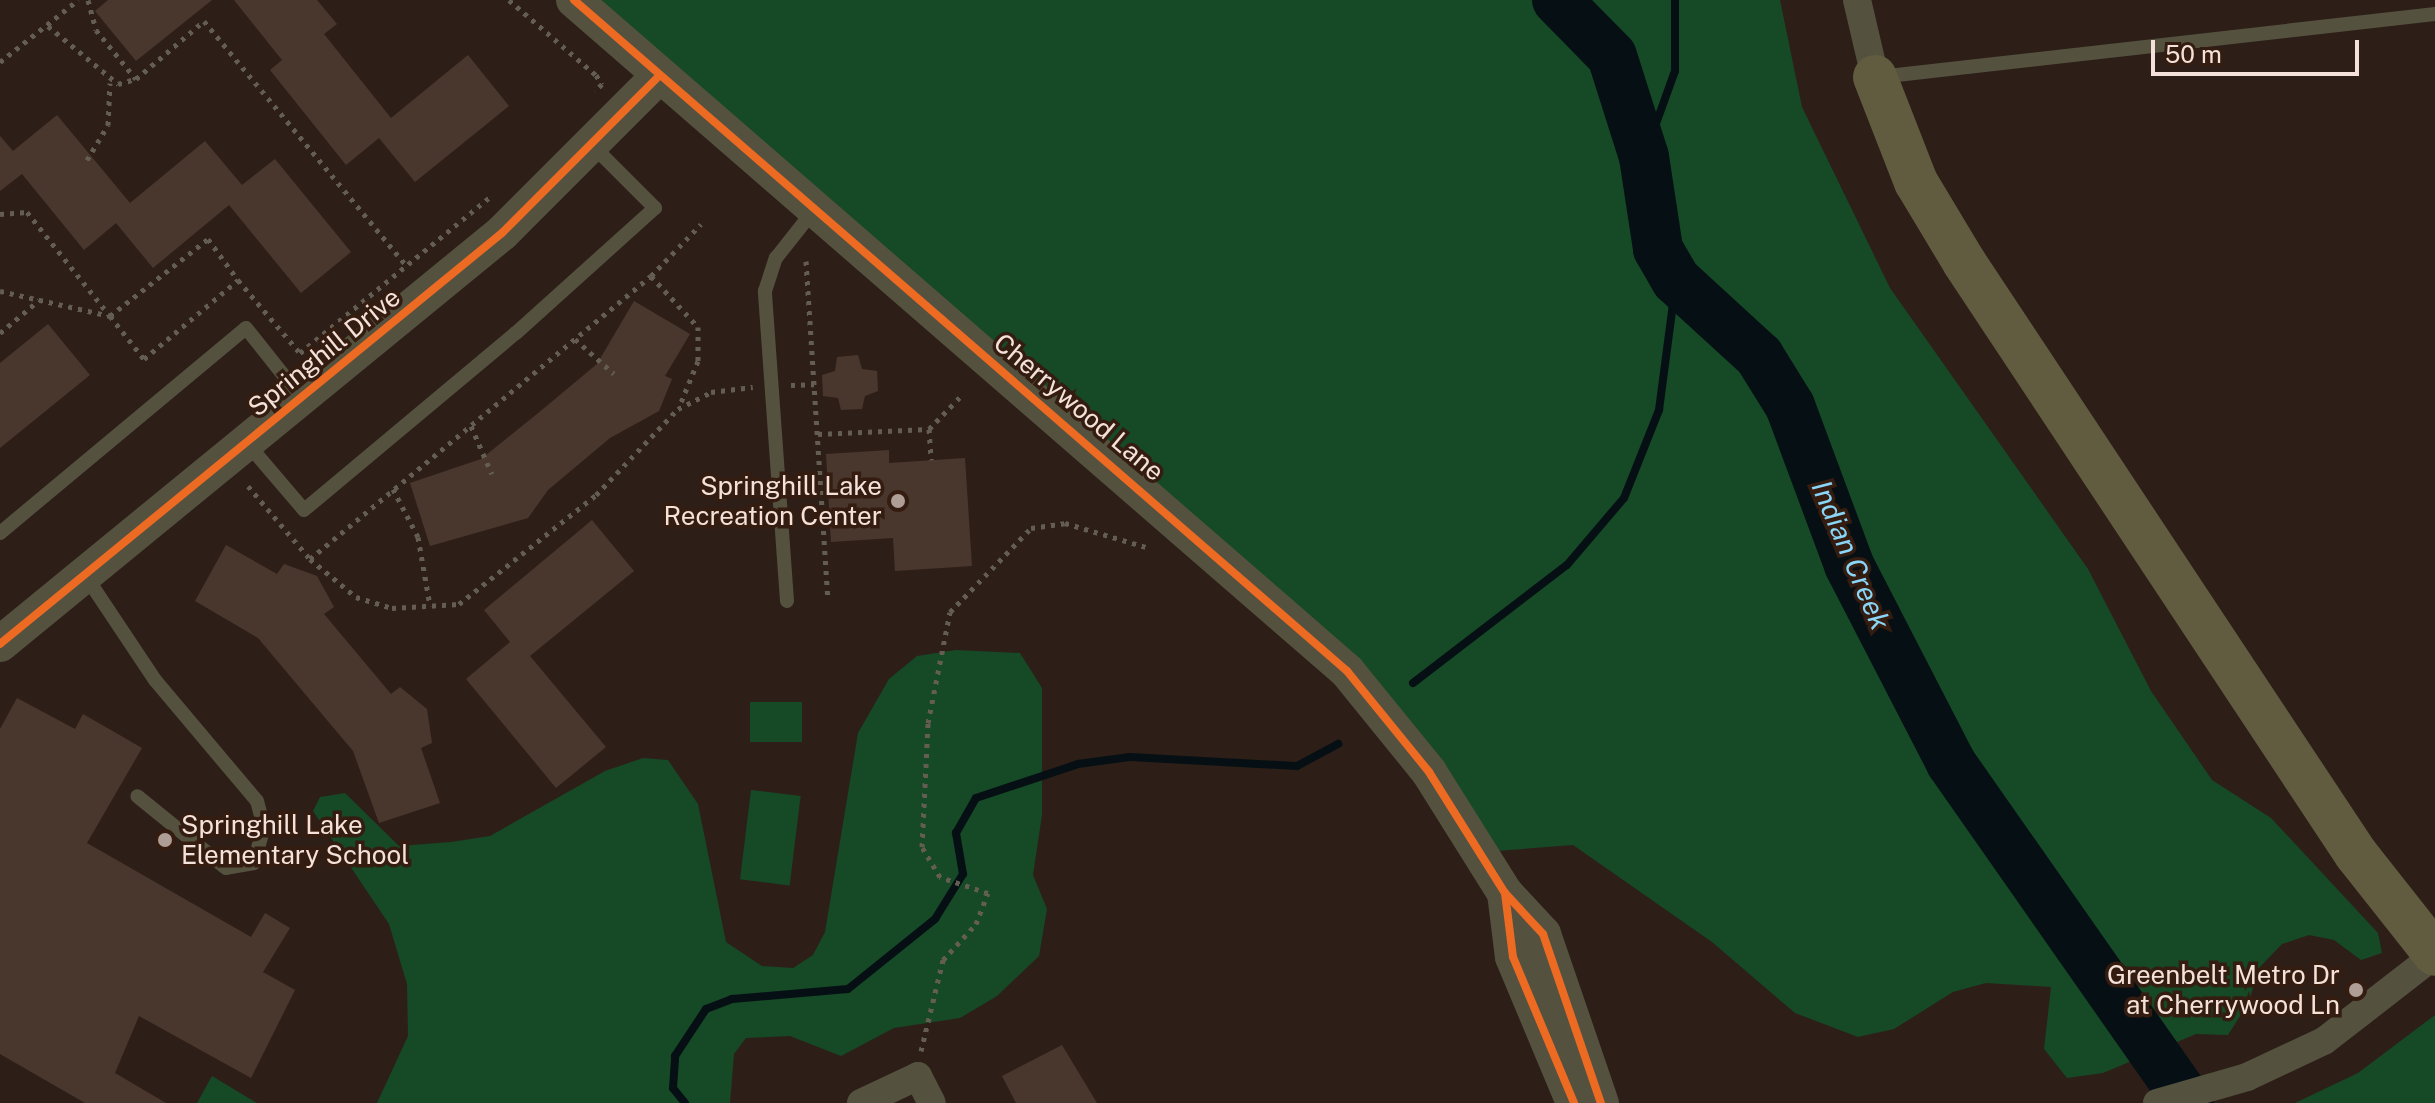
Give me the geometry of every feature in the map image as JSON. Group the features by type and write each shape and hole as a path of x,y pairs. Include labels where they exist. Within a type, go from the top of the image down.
{"highway":[{"path":"1875,77 1916,182 1964,262 2403,919 2435,954"}],"street":[{"name":"Cherrywood Lane","path":"574,0 1316,639 1429,772 1505,893 1543,934 1601,1103"},
{"path":"1857,0 1875,77"},
{"name":"Springhill Drive","path":"0,644 300,397 418,279 594,147 659,76"},
{"name":"Cherrywood Lane","path":"1505,893 1513,957 1574,1103"},
{"path":"2157,1103 2247,1077 2324,1041 2435,954"},
{"path":"1568,1007 1602,1046 1624,1103"},
{"path":"861,1103 918,1076 932,1103"}],"lane":[{"path":"1875,77 2435,14"},
{"path":"246,442 304,510 516,333 655,208 594,147"},
{"path":"787,601 772,386 768,275 815,209"},
{"path":"0,533 246,328 300,397"},
{"path":"85,575 155,680 257,801 264,827 254,863 226,868 137,796"}],"path":[{"path":"0,62 78,0"},
{"path":"88,0 96,30 136,79"},
{"path":"509,0 596,75 602,84 592,96"},
{"path":"48,26 110,82 136,79 204,21 418,279"},
{"path":"87,160 108,125 110,82"},
{"path":"110,316 208,239 238,280 300,353 418,279 493,194"},
{"path":"0,214 27,212 144,359 238,280"},
{"path":"310,559 651,276 701,224"},
{"path":"806,261 828,599"},
{"path":"248,486 310,559 374,606 430,606 474,596 627,468 678,409 698,361 698,327 651,276"},
{"path":"0,291 110,316"},
{"path":"0,333 40,300"},
{"path":"575,339 614,374"},
{"path":"678,409 711,392 814,384"},
{"path":"818,434 929,429 961,396"},
{"path":"471,426 492,474"},
{"path":"929,429 931,460"},
{"path":"393,489 418,537 430,606"},
{"path":"918,1076 935,983 951,945 982,914 988,893 980,887 948,880 933,871 922,847 928,723 950,612 1031,528 1076,525 1146,547"}],"green space":[{"path":"574,0 1780,0 1802,107 1890,288 2088,569 2151,691 2212,780 2271,818 2378,933 2382,953 2361,960 2334,940 2309,935 2282,944 2258,969 2249,1002 2228,1035 2196,1034 2103,1073 2067,1078 2044,1049 2051,987 1986,983 1953,992 1894,1029 1858,1037 1795,1013 1712,942 1573,845 1484,852 1381,711"},
{"path":"956,650 1020,653 1042,688 1042,815 1033,875 1047,909 1039,956 997,996 960,1018 894,1028 841,1056 790,1036 746,1038 734,1054 730,1103 377,1103 408,1036 407,984 389,924 313,811 320,797 345,793 399,846 451,842 490,836 605,771 643,758 668,760 698,804 726,942 762,966 793,968 813,955 825,932 858,733 889,679 917,656"},
{"path":"750,702 802,702 802,742 750,742"},
{"path":"751,790 801,796 790,885 740,879"},
{"path":"2435,1015 2435,1103 2295,1103 2358,1073"},
{"path":"212,1076 257,1103 197,1103"}],"building":[{"path":"108,0 212,0 136,61 95,11"},
{"path":"234,0 317,0 337,24 324,34 391,118 468,55 509,106 415,182 379,138 346,165 270,70 282,60"},
{"path":"57,115 130,203 205,141 242,185 275,159 351,252 301,293 229,205 153,268 116,223 84,250 22,174 0,191 0,136 13,151"},
{"path":"634,301 690,334 665,376 672,379 659,411 610,438 548,490 528,518 430,546 410,483 481,459 537,414 597,364"},
{"path":"48,324 90,375 0,448 0,363"},
{"path":"858,355 862,369 877,371 878,391 865,396 862,409 841,410 838,398 823,396 822,375 835,371 837,357"},
{"name":"Springhill Lake Recreation Center","path":"889,450 889,463 965,458 972,566 895,571 893,538 831,542 826,454"},
{"path":"592,520 634,571 530,656 606,747 556,788 466,679 510,642 484,610"},
{"path":"226,545 277,574 284,564 317,576 334,607 324,614 391,694 400,687 427,709 432,743 421,748 440,803 379,823 353,751 258,638 195,601"},
{"path":"17,698 75,729 83,714 142,748 87,843 251,937 265,913 290,928 263,972 295,990 251,1078 139,1016 115,1073 166,1103 85,1103 0,1054 0,729"},
{"path":"1062,1045 1097,1103 1016,1103 1002,1076"}],"waterway":[{"name":"Indian Creek","path":"1557,0 1612,56 1644,157 1658,249 1676,280 1759,356 1790,406 1849,565 1951,763 2189,1103"},
{"path":"1644,157 1675,71 1675,0"},
{"path":"1413,683 1567,565 1624,498 1659,410 1676,280"},
{"path":"685,1103 673,1088 675,1056 706,1009 732,999 848,989 935,919 963,874 956,833 976,798 1078,764 1130,757 1297,766 1338,744"}],"cycle path":[{"path":"574,0 1347,671 1429,772 1505,893 1543,934 1601,1103"},
{"path":"0,644 502,233 659,76"},
{"path":"1505,893 1513,957 1574,1103"}],"place":[{"name":"Springhill Lake Recreation Center","path":"898,501"},
{"name":"Springhill Lake Elementary School","path":"165,840"},
{"name":"Greenbelt Metro Dr at Cherrywood Ln","path":"2356,990"}]}
